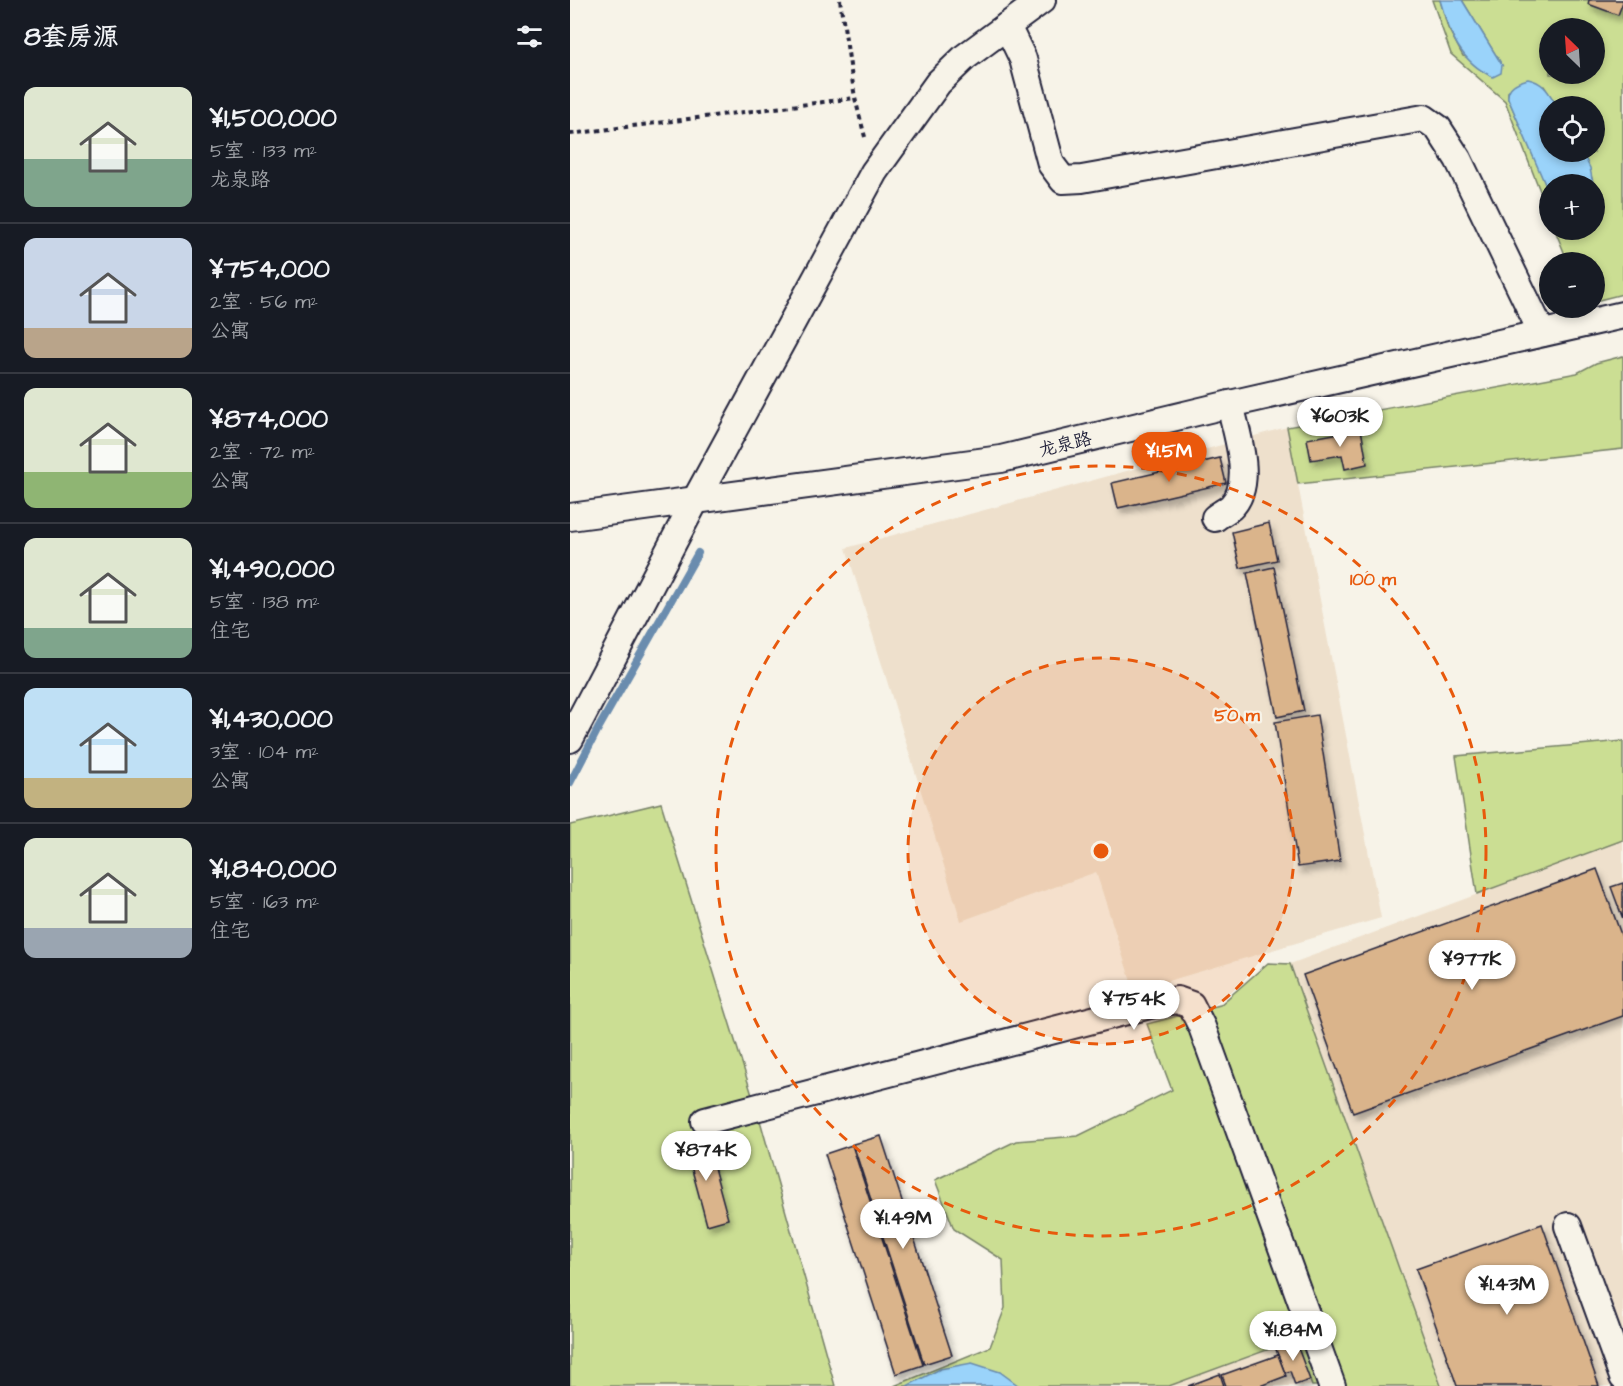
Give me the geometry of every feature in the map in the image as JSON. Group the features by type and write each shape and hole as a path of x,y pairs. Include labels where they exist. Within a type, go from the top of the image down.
{"street":[{"path":"570,739 696,499 874,172 938,83 965,57 1042,0"},
{"path":"1007,26 1023,59 1051,164 1064,180 1082,179 1424,118 1438,128 1458,159 1542,333"},
{"name":"龙泉路","path":"570,517 1001,459 1230,404 1623,315"},
{"path":"1215,518 1232,507 1242,488 1244,466 1230,404"},
{"path":"705,1121 1150,1005 1177,1000 1191,1005 1202,1027 1332,1386"},
{"path":"1568,1226 1623,1377"}],"path":[{"path":"840,0 855,98 874,172"},
{"path":"570,134 855,98"}],"shaded area":[{"path":"1287,427 1381,918 1134,991 1096,872 961,921 846,548"},
{"path":"1623,840 1623,1386 1440,1386 1290,964"},
{"path":"1295,1339 1312,1386 1166,1386"}],"green space":[{"path":"1432,0 1440,0 1448,28 1463,56 1502,65 1462,0 1623,0 1623,294 1605,298 1605,252 1564,252 1559,240 1605,240 1605,174 1590,174 1586,162 1605,162 1605,96 1550,96 1544,86 1508,92 1508,98 1541,174 1539,174 1539,188 1505,101 1451,54"},
{"path":"1623,356 1623,449 1298,484 1287,427 1577,373 1596,363"},
{"path":"1623,741 1623,840 1477,894 1456,756"},
{"path":"661,803 761,1124 835,1386 570,1386 570,825"},
{"path":"1268,963 1290,964 1441,1386 1312,1386 1294,1340 1169,1386 894,1386 990,1347 1005,1308 1003,1260 954,1229 935,1180 1016,1141 1078,1136 1172,1090 1147,1024 1220,1005"}],"water":[{"path":"1440,0 1462,0 1502,65 1501,73 1493,77 1482,71 1464,55 1447,24"},
{"path":"1528,79 1534,80 1542,85 1551,96 1539,96 1539,162 1587,162 1591,174 1541,174 1508,98 1509,90 1517,83"},
{"path":"972,1363 1000,1372 1019,1386 907,1386 940,1369"}],"building":[{"path":"1589,0 1623,0 1623,2 1618,15 1588,4"},
{"path":"1361,429 1367,464 1345,469 1342,455 1311,460 1307,439"},
{"path":"1220,458 1226,483 1118,508 1112,483"},
{"path":"1269,523 1277,560 1240,568 1232,532"},
{"path":"1274,567 1304,711 1277,717 1247,573"},
{"path":"1317,715 1340,861 1298,867 1275,722"},
{"path":"1597,869 1623,940 1623,1016 1353,1113 1303,975"},
{"path":"1623,883 1623,919 1611,887"},
{"path":"881,1136 952,1355 924,1364 853,1144"},
{"path":"706,1138 728,1219 707,1225 685,1144"},
{"path":"852,1145 923,1365 896,1374 825,1154"},
{"path":"1542,1224 1599,1386 1457,1386 1416,1269"},
{"path":"1295,1340 1310,1380 1295,1385 1290,1371 1285,1373 1275,1347"},
{"path":"1278,1355 1286,1376 1260,1386 1226,1386 1222,1375"},
{"path":"1220,1374 1224,1386 1188,1386"}],"waterway":[{"path":"570,783 698,553"}]}
